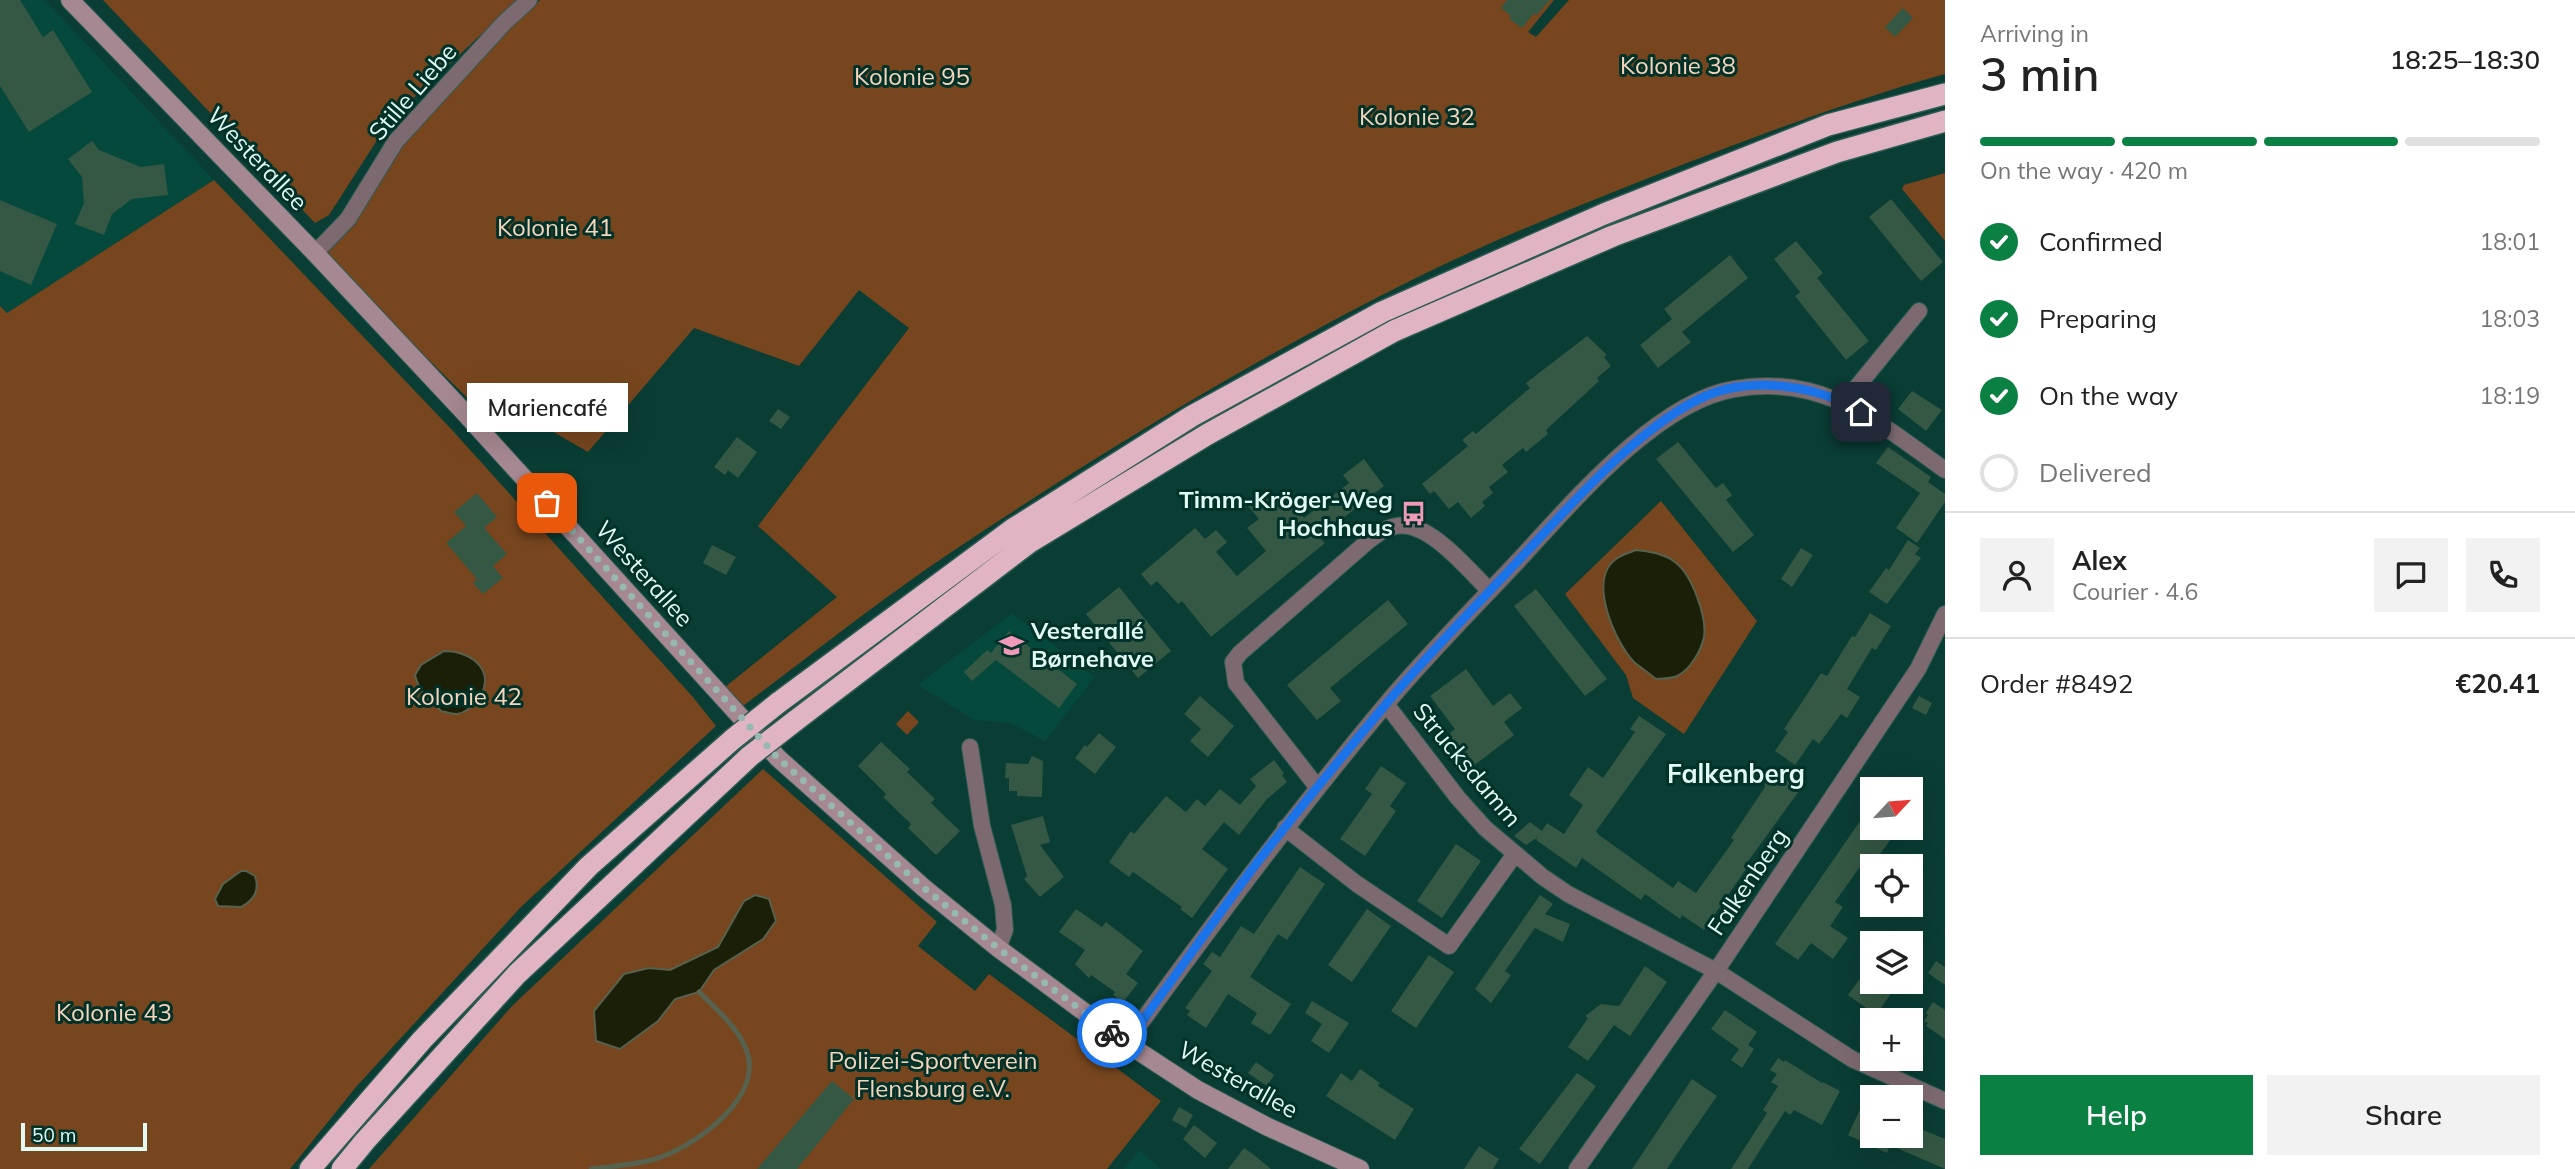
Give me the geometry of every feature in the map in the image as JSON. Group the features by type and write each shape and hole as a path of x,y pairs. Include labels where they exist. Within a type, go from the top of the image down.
{"highway":[{"path":"310,1169 422,1040 589,866 733,739 778,703 1013,529 1192,416 1382,312 1604,214 1828,125 1945,94"},
{"path":"342,1169 517,974 750,757 1030,542 1208,434 1394,331 1613,236 1837,152 1945,121"}],"street":[{"name":"Westerallee","path":"69,0 315,253 491,441 778,758 924,888 998,948 1126,1043 1198,1090 1266,1126 1360,1169"},
{"name":"Stille Liebe","path":"315,253 348,219 396,141 504,23 529,0"},
{"path":"1849,404 1856,388 1919,311"},
{"path":"1126,1043 1285,828 1386,704 1583,492 1672,415 1711,394 1735,388 1796,387 1849,404 1945,470"},
{"path":"1318,788 1236,683 1233,662 1240,653 1367,542 1382,531 1398,525 1415,527 1434,537 1490,591"},
{"name":"Falkenberg","path":"1577,1169 1716,971 1918,669 1945,614"},
{"name":"Strucksdamm","path":"1386,704 1458,798 1485,828 1568,894 1716,971 1852,1059 1945,1101"},
{"path":"970,747 982,826 1003,905 1005,930 998,948"},
{"name":"Strucksdamm","path":"1285,828 1357,884 1449,946 1515,854"}],"shaded area":[{"path":"0,0 45,0 214,180 7,313 0,306"},
{"path":"1636,550 1662,555 1676,563 1693,586 1701,608 1703,642 1690,665 1675,677 1656,679 1634,662 1619,640 1607,611 1604,581 1608,569 1618,558"},
{"name":"Vesterallé Børnehave","path":"1012,613 1095,677 1045,741 1011,723 974,720 918,685"},
{"path":"444,651 465,655 480,666 484,674 482,692 468,710 460,713 441,711 422,692 415,675 421,665"},
{"path":"241,871 255,876 257,886 252,898 241,907 218,906 215,899 223,884"},
{"path":"755,895 769,899 776,921 763,939 714,970 699,992 675,999 658,1021 620,1049 596,1041 594,1011 624,974 649,968 670,970 718,947 744,901"},
{"path":"1139,1150 1161,1169 1124,1169"}],"green space":[{"path":"103,0 518,0 390,120 329,215 315,223"},
{"path":"540,0 1554,0 1528,32 1536,37 1569,0 1945,0 1945,74 1817,114 1623,188 1487,245 1360,307 1182,406 1009,514 900,588 743,706 725,687 837,597 758,526 909,328 859,290 799,366 694,328 588,452 521,413 499,429 322,255 402,142"},
{"path":"1945,173 1945,241 1902,189 1904,185"},
{"path":"214,180 453,431 716,726 521,907 356,1087 290,1169 0,1169 0,306 7,313"},
{"path":"1661,501 1757,621 1684,734 1633,698 1626,675 1565,594"},
{"path":"908,711 919,722 907,735 896,724"},
{"name":"Polizei-Sportverein Flensburg e.V.","path":"763,769 937,922 918,946 975,991 989,974 1161,1101 1107,1169 369,1169 512,1006"}],"building":[{"path":"0,0 20,0 43,37 53,30 92,92 29,132 0,86"},
{"path":"1507,0 1550,0 1536,16 1534,13 1522,28 1509,19 1511,16 1501,8"},
{"path":"1903,8 1913,18 1895,37 1885,27"},
{"path":"92,141 99,150 141,167 164,164 168,195 132,199 112,214 104,235 75,224 84,203 82,177 68,159"},
{"path":"1891,199 1943,262 1921,281 1869,217"},
{"path":"0,200 57,224 31,285 0,271"},
{"path":"1796,241 1823,273 1817,278 1869,341 1846,360 1795,296 1800,292 1774,259"},
{"path":"1730,255 1748,278 1682,332 1691,342 1658,368 1640,345 1672,319 1664,309"},
{"path":"1587,336 1607,355 1604,357 1611,366 1597,378 1599,381 1546,430 1548,434 1526,452 1523,448 1502,465 1508,472 1489,487 1493,493 1482,502 1485,506 1471,518 1458,502 1449,509 1434,491 1430,494 1422,484 1468,446 1462,440 1473,431 1476,434 1530,388 1526,383"},
{"path":"1912,391 1942,410 1926,431 1898,409"},
{"path":"778,409 790,417 781,429 769,421"},
{"path":"737,437 757,452 738,478 728,470 725,475 714,467"},
{"path":"1678,442 1716,488 1723,483 1732,495 1726,500 1754,535 1733,552 1656,459"},
{"path":"1888,447 1931,477 1928,482 1945,494 1945,502 1917,543 1896,528 1920,493 1876,463"},
{"path":"1364,459 1384,486 1319,537 1325,543 1211,637 1182,601 1178,604 1157,581 1151,586 1141,574 1195,528 1205,539 1216,530 1227,542 1216,552 1237,576 1266,551 1247,528 1259,519 1248,506 1265,492 1276,506 1286,497 1304,518 1349,483 1343,475"},
{"path":"477,493 497,517 484,528 507,554 493,566 503,578 483,594 473,583 477,579 446,543 466,526 454,512"},
{"path":"1908,540 1920,548 1915,554 1921,558 1887,604 1869,592 1886,568 1889,570"},
{"path":"712,545 736,557 726,575 703,563"},
{"path":"1801,548 1813,555 1792,587 1781,579"},
{"path":"1119,587 1171,651 1138,678 1086,614"},
{"path":"1536,589 1607,679 1585,696 1514,606"},
{"path":"1388,600 1408,624 1330,688 1341,701 1317,720 1287,685"},
{"path":"1870,613 1891,626 1876,650 1872,648 1847,689 1860,697 1847,718 1841,714 1819,744 1813,739 1795,765 1775,751 1788,732 1784,729 1821,673 1827,676"},
{"path":"1009,631 1077,684 1059,708 996,660 972,681 964,672 987,650 991,653"},
{"path":"1466,669 1493,706 1510,693 1522,708 1504,722 1514,735 1468,770 1444,738 1455,729 1430,696"},
{"path":"1200,696 1234,726 1208,757 1190,741 1201,729 1184,714"},
{"path":"1919,696 1932,703 1926,715 1912,708"},
{"path":"1639,716 1666,734 1596,831 1673,888 1678,881 1696,893 1734,840 1731,838 1765,787 1764,780 1777,778 1781,772 1802,787 1744,867 1746,869 1704,930 1682,915 1680,919 1645,894 1641,900 1582,858 1576,868 1536,840 1538,837 1526,845 1514,836 1530,822 1542,831 1547,823 1564,834 1583,805 1569,795 1588,767 1603,778 1635,732 1630,729"},
{"path":"1099,733 1116,747 1095,774 1075,758"},
{"path":"881,742 910,769 907,772 935,799 931,803 960,831 936,855 908,828 911,824 883,797 886,794 858,766"},
{"path":"1032,756 1043,761 1042,797 1017,796 1017,791 1009,791 1009,778 1005,778 1006,763 1028,764"},
{"path":"1274,760 1287,782 1267,799 1239,835 1224,822 1202,849 1228,869 1192,918 1180,909 1182,907 1133,872 1129,877 1109,862 1131,831 1134,834 1166,796 1186,812 1197,799 1205,806 1220,789 1240,805 1256,786 1250,779"},
{"path":"1381,766 1406,783 1390,806 1396,811 1365,856 1340,839 1372,794 1365,789"},
{"path":"1043,816 1050,842 1040,845 1064,877 1040,897 1024,879 1027,876 1011,825"},
{"path":"1860,821 1860,840 1890,840 1880,854 1860,854 1860,869 1835,902 1843,907 1830,926 1848,938 1833,959 1811,943 1798,960 1775,944"},
{"path":"1456,844 1481,861 1442,918 1417,901"},
{"path":"1300,867 1325,884 1287,940 1278,934 1250,977 1291,1004 1270,1035 1251,1023 1257,1013 1228,994 1206,1028 1187,1015 1190,1011 1185,1008 1212,971 1203,964 1212,952 1220,957 1241,926 1254,934"},
{"path":"1540,895 1553,904 1545,914 1570,924 1563,942 1535,928 1505,971 1511,975 1491,1003 1475,989"},
{"path":"1076,909 1102,927 1106,922 1143,951 1126,974 1138,983 1123,1002 1113,995 1115,992 1091,975 1089,978 1075,964 1085,950 1059,932"},
{"path":"1367,909 1391,926 1352,982 1328,965"},
{"path":"1429,955 1454,972 1416,1028 1391,1011"},
{"path":"1936,961 1945,967 1945,985 1928,973"},
{"path":"1645,966 1667,982 1630,1036 1614,1025 1588,1061 1568,1047 1588,1018 1585,1016 1601,1004 1619,1006"},
{"path":"1860,978 1860,994 1891,994 1881,1008 1866,1008 1848,995"},
{"path":"1312,1001 1349,1023 1329,1053 1311,1041 1322,1024 1305,1013"},
{"path":"1933,1002 1945,1010 1945,1039 1926,1026 1928,1023 1924,1021"},
{"path":"1725,1010 1757,1032 1748,1045 1754,1049 1742,1068 1731,1060 1739,1049 1711,1029"},
{"path":"1778,1058 1840,1091 1822,1125 1794,1110 1790,1115 1785,1111 1748,1169 1731,1169 1767,1113 1763,1110 1778,1086 1771,1082 1777,1074 1770,1070"},
{"path":"1256,1062 1274,1075 1267,1086 1248,1073"},
{"path":"1360,1069 1380,1083 1378,1086 1414,1109 1395,1140 1326,1096 1341,1073 1352,1081"},
{"path":"1577,1073 1596,1086 1540,1164 1519,1149"},
{"path":"1692,1079 1717,1096 1667,1169 1632,1169"},
{"path":"832,1081 854,1099 797,1169 757,1169"},
{"path":"1179,1107 1193,1115 1186,1128 1172,1120"},
{"path":"1860,1109 1860,1141 1848,1135"},
{"path":"1194,1125 1217,1143 1205,1158 1183,1139"},
{"path":"1923,1130 1945,1139 1945,1169 1897,1148 1923,1148"},
{"path":"1479,1146 1499,1159 1493,1169 1464,1169"},
{"path":"1244,1148 1254,1155 1271,1169 1228,1169"},
{"path":"1876,1148 1889,1148 1887,1153"}],"waterway":[{"path":"591,1169 647,1161 687,1145 720,1120 744,1089 749,1072 745,1046 728,1021 699,992"}],"way so far":[{"path":"547,503 778,758 924,888 998,948 1112,1033"}],"place":[{"name":"Mariencafé","path":"547,503"},
{"name":"Timm-Kröger-Weg Hochhaus","path":"1413,514"},
{"name":"Vesterallé Børnehave","path":"1011,645"}],"district":[{"name":"Falkenberg","path":"1736,774"}],"route":[{"path":"1112,1033 1126,1043 1254,867 1386,704 1583,492 1628,451 1672,415 1694,402 1735,388 1796,387 1849,404 1861,412"}],"park label":[{"name":"Kolonie 38","path":"1678,66"},
{"name":"Kolonie 95","path":"912,77"},
{"name":"Kolonie 32","path":"1417,117"},
{"name":"Kolonie 41","path":"555,228"},
{"name":"Kolonie 42","path":"464,697"},
{"name":"Kolonie 43","path":"114,1013"}]}
